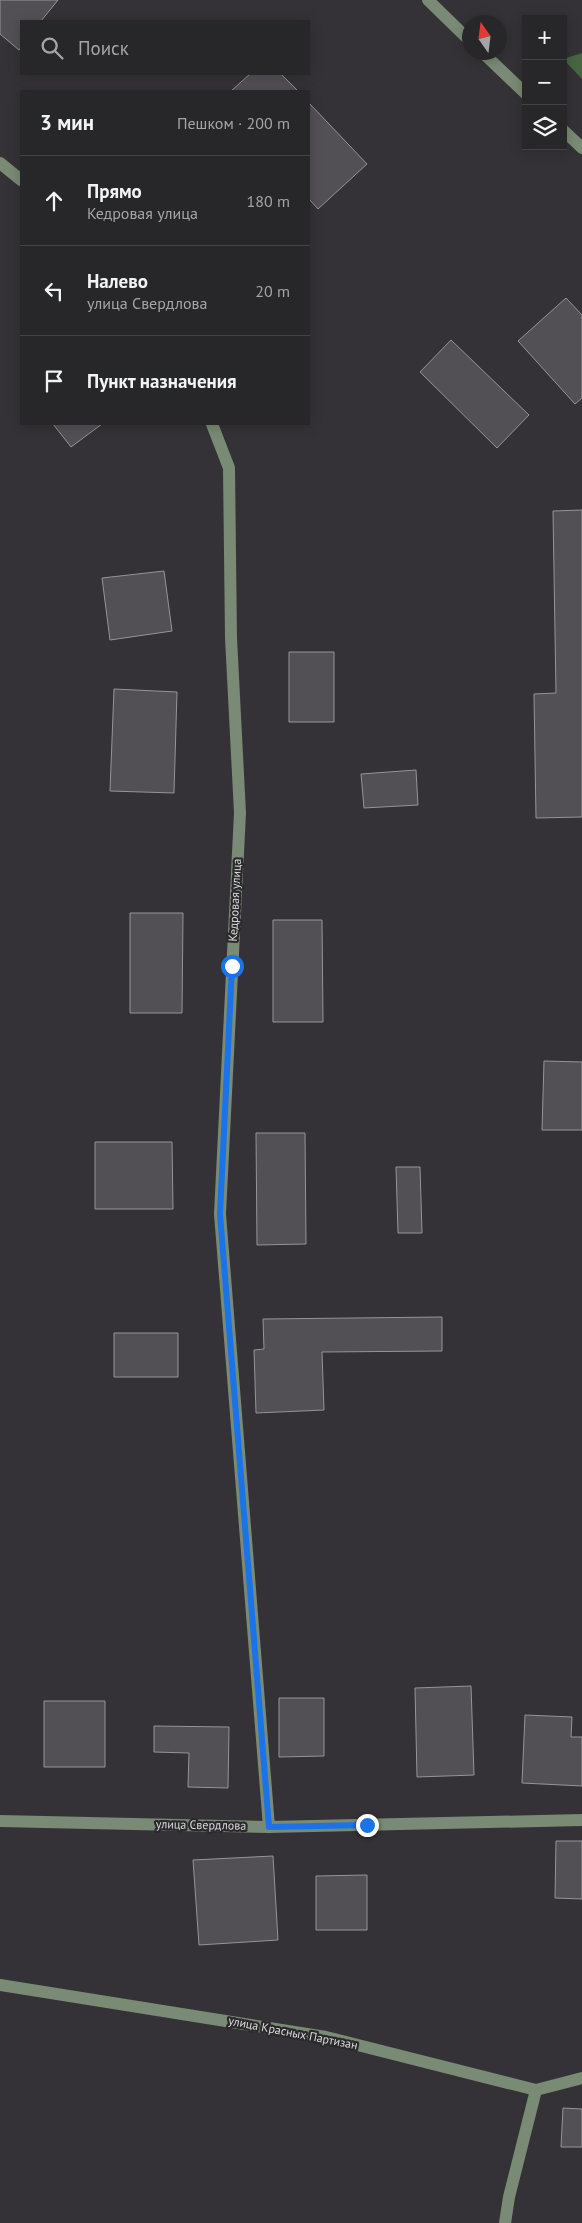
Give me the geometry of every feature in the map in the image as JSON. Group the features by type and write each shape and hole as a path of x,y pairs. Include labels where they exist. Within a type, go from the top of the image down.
{"street":[{"path":"428,0 462,32"},
{"path":"490,60 522,90"},
{"path":"567,134 582,148"},
{"path":"0,163 20,179"},
{"name":"Кедровая улица","path":"212,425 228,468 231,638 240,813 220,1214 269,1827"},
{"name":"улица Свердлова","path":"0,1821 269,1827 582,1820"},
{"name":"улица Красных Партизан","path":"0,1984 326,2037 536,2090 582,2078"},
{"path":"505,2223 509,2197 536,2090"}],"green space":[{"path":"582,53 582,79 567,63 567,58"}],"building":[{"path":"0,0 58,0 42,20 20,20 19,50 0,34"},
{"path":"249,75 282,75 297,90 232,90"},
{"path":"310,104 367,164 318,209 310,200"},
{"path":"566,298 582,315 582,398 575,404 518,341"},
{"path":"451,340 529,415 497,448 420,372"},
{"path":"54,425 101,425 71,447"},
{"path":"582,510 582,817 536,818 534,694 556,693 553,511"},
{"path":"164,571 172,631 110,640 102,578"},
{"path":"289,652 334,652 334,722 289,722"},
{"path":"114,689 177,692 174,793 110,791"},
{"path":"416,770 418,805 364,808 361,774"},
{"path":"130,913 183,913 182,1013 130,1013"},
{"path":"273,920 322,920 323,1022 273,1022"},
{"path":"544,1061 582,1062 582,1130 542,1130"},
{"path":"256,1133 305,1133 306,1244 257,1245"},
{"path":"95,1142 172,1142 173,1209 95,1209"},
{"path":"396,1167 420,1167 422,1233 398,1233"},
{"path":"442,1317 442,1351 322,1352 324,1410 256,1413 254,1350 264,1349 263,1319"},
{"path":"114,1333 178,1333 178,1377 114,1377"},
{"path":"471,1686 474,1775 417,1777 415,1688"},
{"path":"279,1698 324,1698 324,1756 279,1757"},
{"path":"44,1701 105,1701 105,1767 44,1767"},
{"path":"525,1715 572,1717 571,1737 582,1737 582,1786 522,1783"},
{"path":"154,1726 229,1727 228,1788 188,1787 189,1753 154,1752"},
{"path":"556,1841 582,1841 582,1899 555,1898"},
{"path":"273,1856 278,1940 199,1945 193,1860"},
{"path":"367,1875 367,1930 316,1930 316,1876"},
{"path":"563,2108 582,2109 582,2147 561,2147"}],"route":[{"path":"232,966 220,1214 269,1827 367,1825"}]}
